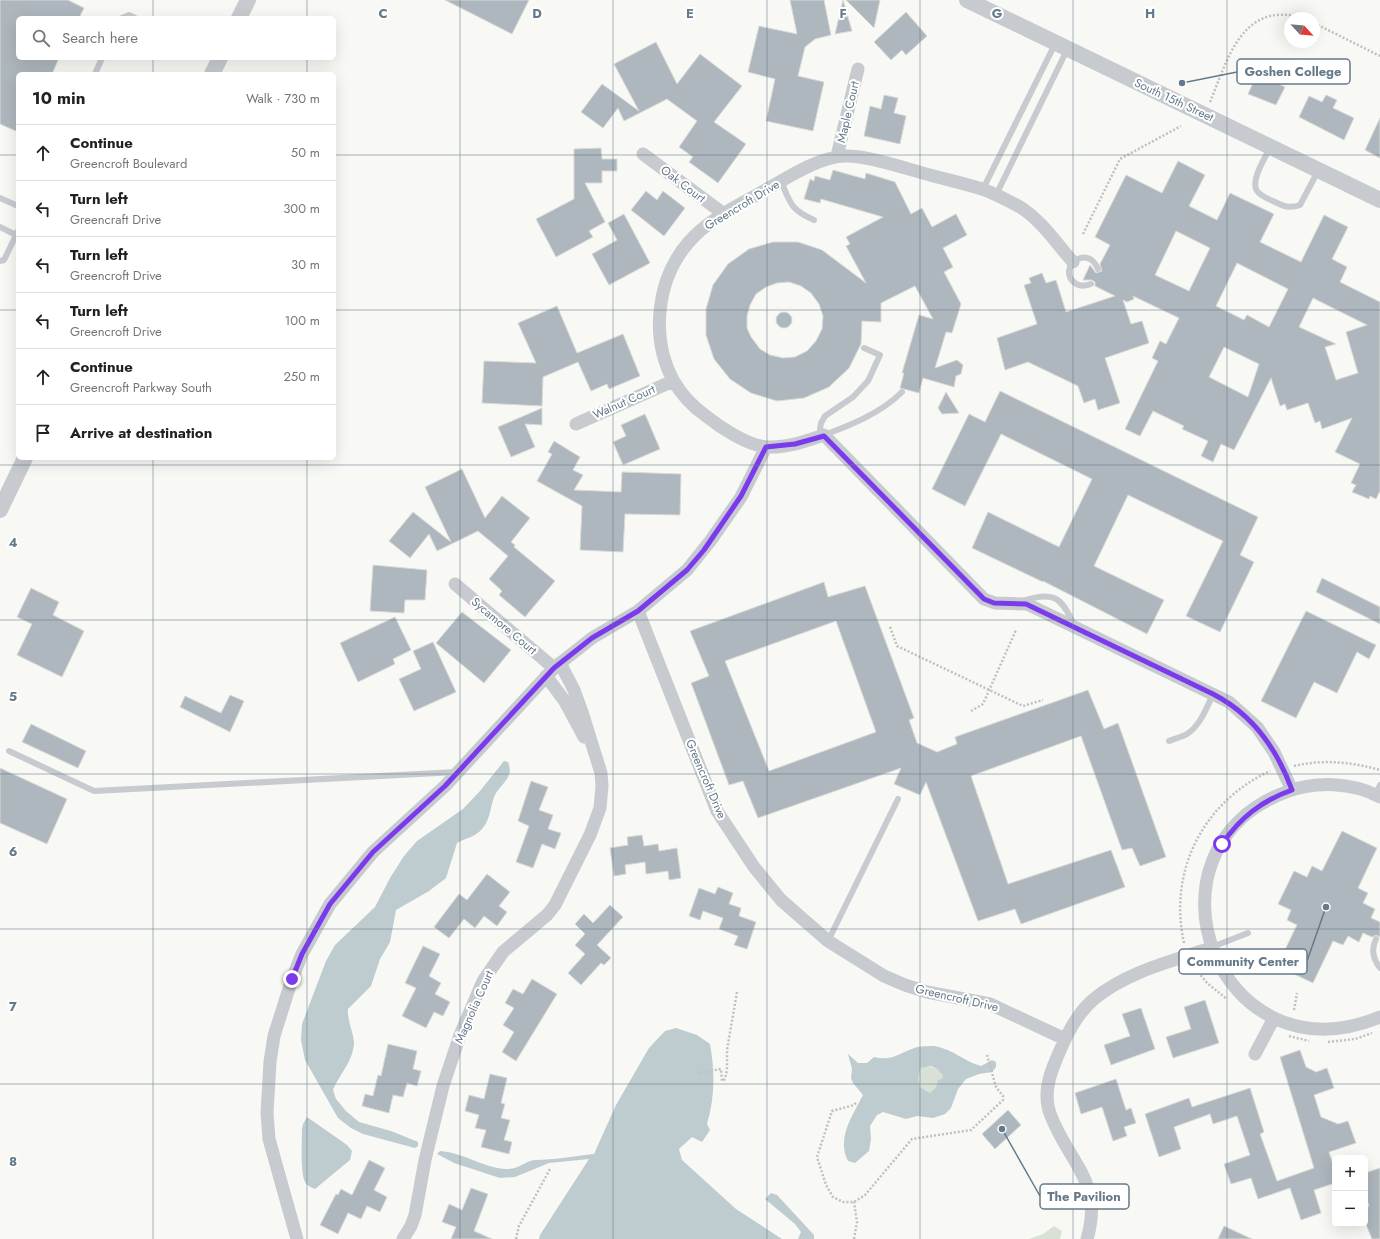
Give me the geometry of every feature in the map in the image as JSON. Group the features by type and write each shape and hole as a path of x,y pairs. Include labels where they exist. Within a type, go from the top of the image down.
{"street":[{"path":"240,16 248,0"},
{"name":"South 15th Street","path":"967,0 1061,47 1205,114 1380,200"},
{"path":"213,72 219,60"},
{"name":"Maple Court","path":"837,156 858,69"},
{"name":"Oak Court","path":"643,154 724,214"},
{"name":"Greencroft Drive","path":"824,436 795,444 766,447 739,437 711,420 696,409 673,381 662,350 660,307 663,289 670,270 688,242 703,228 724,214 814,163 837,156 850,156 883,162 996,194 1021,208 1073,262"},
{"name":"Walnut Court","path":"576,424 673,381"},
{"path":"824,436 984,599 994,603 1017,602 1026,604 1229,702 1250,719 1274,752 1283,768 1292,790"},
{"path":"297,1239 269,1139 267,1113 270,1068 274,1036 292,979 315,930 330,904 349,879 373,852 428,803 459,772 554,669 592,638 638,611 687,570 704,550 741,496 766,447"},
{"path":"0,510 24,460"},
{"name":"Sycamore Court","path":"454,584 554,669"},
{"name":"Greencroft Drive","path":"638,611 717,811 754,867 781,900 828,941 884,976 927,992 990,1004 1065,1038"},
{"name":"Magnolia Court","path":"554,669 564,700 595,757"},
{"name":"Magnolia Court","path":"403,1239 411,1226 415,1215 429,1139 451,1060 483,981 504,952 548,916 590,835 600,808 602,794 600,773 582,712 554,669"},
{"path":"1378,792 1325,784 1292,790 1263,803 1247,814 1233,828 1222,844 1211,868 1205,897 1204,914 1211,948 1221,970 1235,989 1271,1023 1288,1024 1312,1029 1337,1029 1361,1025 1380,1017"},
{"path":"1087,1239 1093,1214 1092,1202 1087,1184 1051,1117 1046,1098 1051,1072 1065,1038 1086,1006 1115,984 1211,948"},
{"path":"1254,1054 1271,1023"}],"lane":[{"path":"983,190 1061,47"},
{"path":"996,194 1061,47"},
{"path":"95,72 101,60"},
{"path":"1271,146 1258,173 1255,184 1256,190 1261,195 1284,206 1292,208 1300,205 1318,169"},
{"path":"781,181 794,208 799,214 814,220"},
{"path":"0,198 16,205"},
{"path":"0,227 16,234"},
{"path":"0,261 4,260 16,236"},
{"path":"1091,284 1082,286 1074,282 1069,270 1073,262 1086,258 1093,262 1098,269"},
{"path":"864,348 880,355 868,381 853,397 825,416 821,423 820,429 824,436 875,411 894,400 902,392"},
{"path":"1169,741 1187,734 1194,727 1203,715 1213,694"},
{"path":"9,751 94,791 459,772"},
{"path":"828,941 898,799"},
{"path":"1211,948 1248,934"},
{"path":"1376,939 1373,944 1373,954 1380,968"}],"path":[{"path":"1283,10 1288,12"},
{"path":"1320,26 1380,56"},
{"path":"1205,114 1241,30"},
{"path":"1083,234 1120,159 1181,126"},
{"path":"890,627 897,646 1023,706 1043,700"},
{"path":"971,711 983,704 1016,630"},
{"path":"1232,1003 1200,976 1189,955 1183,936 1180,901 1184,872 1196,839 1212,816 1230,797 1257,776 1270,770 1315,762 1330,761 1347,762 1380,770"},
{"path":"699,1073 721,1069 722,1081 725,1080 727,1070 727,1050 737,992"},
{"path":"1271,1023 1284,1035 1312,1041"},
{"path":"1324,1042 1355,1039 1375,1032"},
{"path":"856,1103 854,1106 832,1112 817,1156 826,1185 833,1197 843,1202 854,1202 865,1195 912,1139 971,1130 1003,1100 1003,1096 996,1087 987,1055"},
{"path":"516,1239 519,1226 550,1169"},
{"path":"854,1202 857,1222 854,1239"}],"shaded area":[{"path":"504,761 508,762 510,768 508,777 496,792 485,826 476,834 457,843 446,878 429,891 396,910 390,942 380,959 371,986 348,1009 348,1017 354,1042 352,1055 333,1090 336,1099 346,1111 359,1122 391,1131 418,1142 418,1146 415,1148 363,1134 351,1128 338,1118 305,1060 301,1040 302,1024 326,961 335,945 375,907 390,878 404,856 417,841 463,809 480,791"},
{"path":"676,1028 697,1035 710,1044 713,1065 712,1104 707,1124 710,1130 702,1142 692,1137 679,1149 682,1160 736,1209 782,1239 539,1239 540,1235 589,1159 549,1163 515,1177 500,1178 454,1163 437,1154 440,1151 449,1152 488,1166 510,1169 532,1160 557,1159 594,1154 616,1105 649,1048 665,1031"},
{"path":"934,1046 948,1050 981,1066 992,1060 996,1062 996,1067 992,1072 979,1074 966,1079 958,1089 951,1108 945,1114 933,1118 917,1116 906,1119 883,1112 877,1115 870,1126 871,1139 869,1151 855,1163 848,1161 844,1144 845,1135 847,1127 863,1095 853,1083 851,1078 852,1069 848,1054 858,1063 867,1063 874,1057 886,1058 896,1056 917,1047","holes":["931,1066 943,1075 942,1079 938,1080 936,1087 930,1093 920,1087 918,1078 921,1068"]},
{"path":"927,1066 937,1069 944,1075 930,1093 920,1087 918,1078 921,1068"},
{"path":"307,1117 347,1145 352,1151 350,1160 315,1189 306,1183 302,1171 302,1129"},
{"path":"771,1193 777,1195 814,1235 814,1239 798,1239 801,1232 795,1224 765,1199"},
{"path":"1054,1226 1062,1231 1060,1239 1029,1239 1043,1234"}],"building":[{"path":"0,0 68,0 84,8 80,16 16,16 16,60 58,60 53,72 16,72 16,131 0,124"},
{"path":"445,0 529,0 512,34"},
{"path":"790,0 824,0 831,35 815,39 805,47 798,76 824,82 813,131 766,121 775,79 748,72 759,26 797,34"},
{"path":"843,0 852,31 835,34"},
{"path":"846,0 880,0 874,28"},
{"path":"906,12 927,36 906,55 902,50 891,60 874,42"},
{"path":"656,42 677,84 700,54 742,86 714,122 746,144 718,183 689,162 693,157 679,147 697,121 667,99 624,121 618,108 603,128 581,112 602,84 639,111 614,64"},
{"path":"1257,74 1285,87 1276,105 1248,94"},
{"path":"884,95 898,98 894,113 906,116 900,144 864,136 870,106 881,109"},
{"path":"1326,95 1337,100 1333,108 1354,118 1344,140 1299,117 1309,96 1322,102"},
{"path":"1380,118 1380,158 1365,150"},
{"path":"601,148 602,159 617,159 617,171 602,171 602,183 585,183 605,222 589,231 593,237 556,257 536,219 574,199 574,149"},
{"path":"1178,161 1205,175 1189,206 1217,220 1230,193 1274,214 1260,242 1301,262 1324,215 1348,227 1332,259 1347,267 1340,282 1380,302 1380,491 1376,499 1370,496 1369,499 1352,492 1356,485 1351,483 1360,464 1335,452 1352,418 1322,429 1320,421 1315,423 1308,403 1287,410 1285,404 1280,406 1271,378 1234,450 1221,444 1213,462 1201,456 1208,441 1182,429 1184,426 1153,411 1140,436 1125,429 1158,361 1152,358 1160,341 1166,344 1179,318 1133,296 1134,299 1127,302 1123,300 1131,324 1142,321 1149,343 1105,358 1120,403 1098,410 1095,399 1084,403 1078,386 1028,362 1005,370 997,338 1037,324 1024,285 1031,283 1029,278 1042,273 1046,283 1056,280 1066,312 1115,296 1095,286 1095,282 1092,280 1083,280 1090,265 1096,273 1102,271 1100,264 1110,245 1095,237 1126,175 1162,193","holes":["1176,231 1210,248 1189,291 1155,275","1237,263 1288,289 1269,327 1247,315 1244,320 1216,306","1313,298 1367,325 1346,332 1358,373 1336,380 1325,347 1336,344 1299,327","1224,347 1259,364 1248,397 1209,377"]},
{"path":"833,170 865,179 866,173 895,182 911,214 922,208 932,227 956,214 967,235 943,248 953,267 944,272 961,304 952,333 946,332 935,368 957,360 963,365 961,374 956,376 954,387 923,378 919,393 900,388 904,373 902,373 919,315 933,319 915,286 881,303 881,322 862,321 861,344 849,368 829,387 804,398 777,401 751,393 730,379 714,359 706,335 706,309 713,285 728,264 749,249 773,242 798,242 822,250 866,283 846,246 850,244 846,237 883,217 821,199 820,203 804,199 810,179 814,181 815,176 830,180","holes":["789,282 801,286 811,293 819,304 823,316 822,329 816,341 807,351 795,357 783,358 770,355 760,349 751,337 747,328 747,316 750,305 756,294 766,287 777,283"]},
{"path":"646,191 657,200 663,191 685,208 664,236 631,210"},
{"path":"624,214 650,263 609,285 592,254 617,240 608,223"},
{"path":"557,306 577,353 623,334 640,376 609,389 607,384 591,391 578,362 543,377 542,406 482,403 484,361 536,363 518,323"},
{"path":"784,312 791,317 792,320 787,327 784,328 777,323 776,320 781,313"},
{"path":"1000,391 1258,517 1240,555 1254,562 1220,632 1186,616 1223,541 1128,495 1094,566 1164,600 1147,634 1043,581 972,548 988,512 1059,547 1092,479 1001,434 965,506 932,489 969,414 985,422"},
{"path":"946,392 959,413 942,414 938,408"},
{"path":"542,408 542,425 525,424 535,447 511,457 498,427"},
{"path":"645,414 660,449 623,465 613,442 626,436 621,425"},
{"path":"554,441 580,457 573,470 583,475 574,490 621,492 622,472 681,474 680,515 625,514 623,552 580,550 582,506 537,481 552,454 548,452"},
{"path":"462,469 485,518 502,496 530,518 511,542 515,545 514,547 555,581 525,617 499,595 502,591 489,579 508,556 478,531 437,551 429,534 410,558 389,541 413,512 451,542 425,487"},
{"path":"373,565 427,570 425,600 405,600 404,613 370,611"},
{"path":"1322,578 1380,607 1380,624 1316,592"},
{"path":"824,582 828,597 865,586 914,718 909,720 917,743 937,752 957,744 955,737 1088,690 1104,729 1118,723 1166,857 1140,866 1132,848 1122,850 1081,736 971,776 1008,884 1111,850 1125,887 1021,924 1015,909 978,921 926,782 920,795 894,784 901,768 758,818 743,781 729,785 691,683 709,676 690,631","holes":["836,621 876,732 769,771 725,661"]},
{"path":"31,588 59,602 53,615 84,631 62,677 17,655 32,624 17,617"},
{"path":"1306,611 1376,645 1369,659 1357,652 1337,693 1314,682 1296,718 1261,701"},
{"path":"462,612 511,650 484,683 436,643"},
{"path":"395,617 411,650 393,659 395,664 358,682 340,643"},
{"path":"433,642 456,692 414,711 399,679 421,669 413,651"},
{"path":"230,695 244,701 230,732 180,707 185,696 221,713"},
{"path":"31,724 86,751 78,768 22,742"},
{"path":"0,768 67,799 47,844 0,823"},
{"path":"531,781 548,787 539,810 553,815 548,829 561,833 555,849 542,844 533,868 516,862 529,826 518,821"},
{"path":"1342,831 1377,848 1358,888 1368,893 1363,903 1375,909 1371,918 1380,922 1380,937 1376,935 1372,937 1363,933 1359,942 1348,936 1343,945 1333,941 1313,983 1277,966 1297,925 1287,920 1291,910 1278,904 1294,871 1307,877 1312,866 1322,871"},
{"path":"642,835 644,846 658,844 659,851 677,848 681,878 669,880 668,871 646,874 645,862 625,865 626,874 614,876 610,848 628,845 627,837"},
{"path":"487,874 510,892 499,906 507,912 497,926 484,916 475,928 464,919 449,938 434,927 459,894 467,900"},
{"path":"718,887 733,893 729,904 741,908 739,916 756,922 747,949 734,945 738,936 719,929 723,918 703,911 700,920 689,916 699,888 715,894"},
{"path":"610,905 623,917 597,945 611,958 604,965 601,963 581,985 568,973 585,954 575,945 585,934 575,924 584,914 593,923"},
{"path":"423,946 440,954 429,976 441,983 435,994 450,1002 443,1016 434,1012 426,1028 402,1016 416,988 405,983"},
{"path":"532,979 557,994 516,1061 502,1052 514,1032 503,1025 514,1008 505,1003 513,989 523,994"},
{"path":"1205,1000 1219,1043 1173,1058 1166,1037 1191,1029 1184,1007"},
{"path":"1141,1008 1155,1049 1111,1065 1104,1045 1130,1036 1122,1014"},
{"path":"388,1044 417,1051 413,1069 421,1071 417,1086 407,1083 403,1097 393,1095 389,1113 362,1106 365,1094 373,1096 378,1075 381,1076"},
{"path":"1300,1050 1306,1067 1316,1072 1327,1068 1334,1088 1314,1095 1321,1117 1338,1124 1348,1121 1356,1143 1329,1152 1332,1161 1332,1184 1314,1190 1321,1213 1301,1220 1290,1188 1258,1199 1251,1178 1231,1184 1224,1164 1250,1155 1237,1116 1213,1124 1210,1114 1174,1127 1181,1149 1159,1157 1145,1114 1189,1098 1192,1107 1250,1088 1264,1132 1260,1134 1277,1181 1314,1168 1280,1057"},
{"path":"490,1074 507,1078 501,1103 505,1104 501,1118 510,1120 504,1140 512,1142 509,1154 481,1147 486,1130 475,1128 479,1115 465,1111 469,1095 484,1099"},
{"path":"1116,1079 1126,1110 1131,1108 1136,1123 1124,1127 1127,1136 1113,1141 1102,1107 1081,1114 1075,1093"},
{"path":"1008,1110 1021,1125 995,1149 982,1134"},
{"path":"369,1160 385,1168 374,1190 387,1197 380,1212 367,1206 361,1219 348,1213 338,1234 320,1225 336,1194 338,1195 341,1189 352,1195"},
{"path":"1380,1168 1380,1239 1372,1239 1367,1227 1369,1206 1368,1172"},
{"path":"471,1188 488,1194 474,1231 492,1239 451,1239 456,1227 442,1222 449,1204 462,1210"},
{"path":"1224,1226 1252,1239 1218,1239"}],"place":[{"name":"Goshen College","path":"1182,83"},
{"name":"Community Center","path":"1326,907"},
{"name":"The Pavilion","path":"1002,1129"}],"route":[{"path":"292,979 302,954 330,904 349,879 373,852 399,827 428,803 459,772 554,668 592,638 638,611 687,570 704,550 741,496 766,447 795,444 824,436 984,599 994,603 1017,602 1026,604 1229,702 1246,715 1257,727 1274,752 1283,768 1292,790 1277,795 1247,814 1233,828 1222,844"}]}
